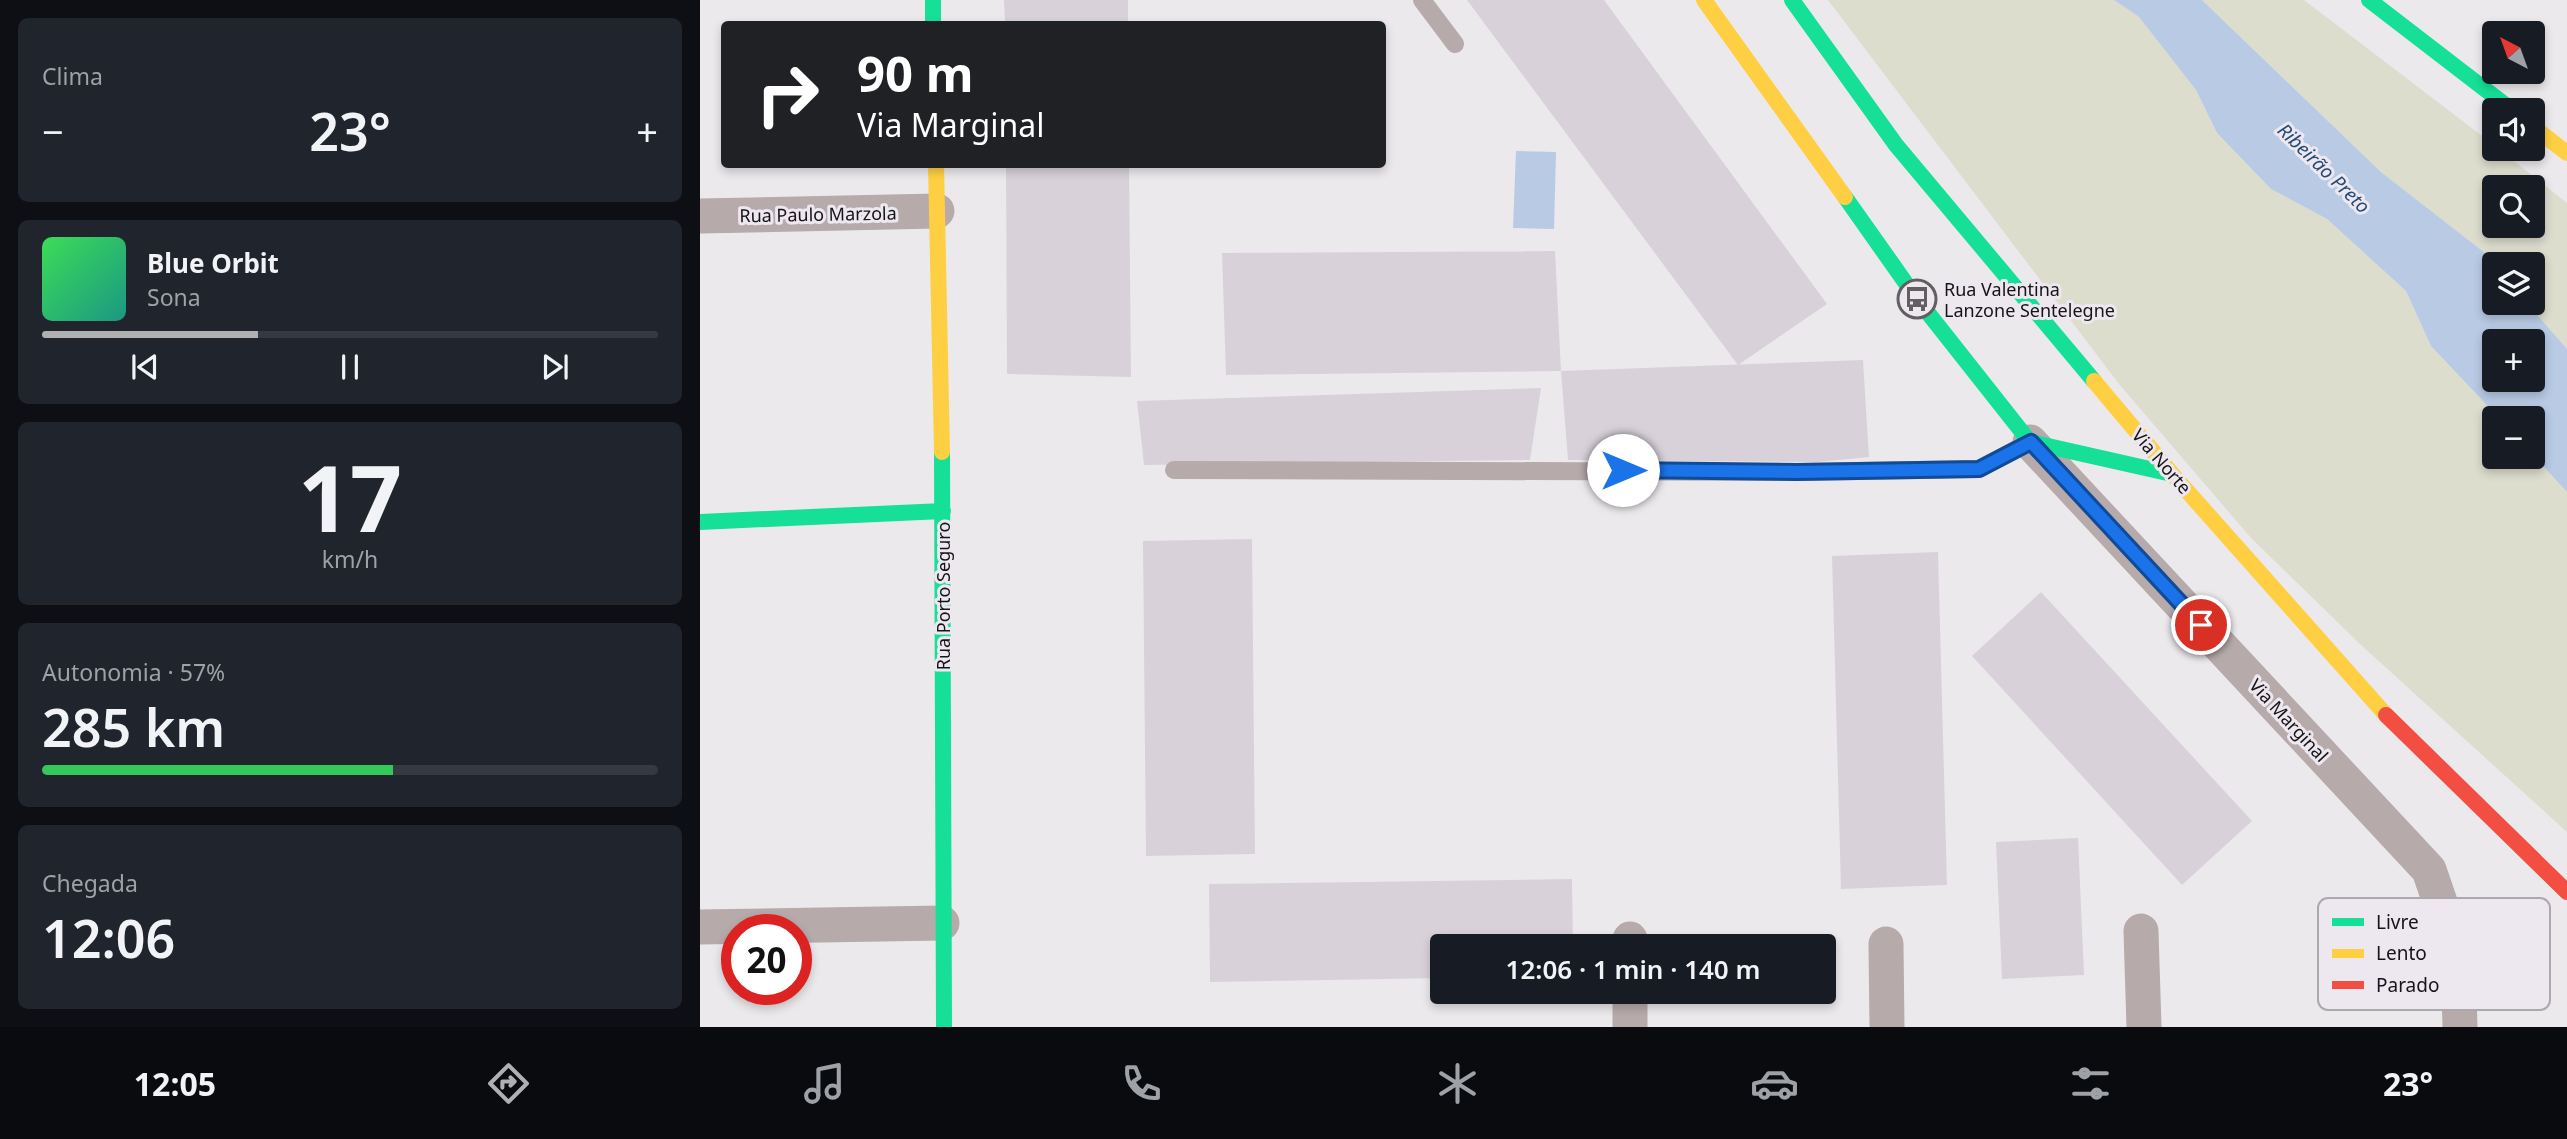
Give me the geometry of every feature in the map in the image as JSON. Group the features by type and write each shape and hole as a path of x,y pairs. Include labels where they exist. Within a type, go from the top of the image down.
{"street":[{"path":"933,0 933,21"},
{"path":"1704,0 1917,299 2031,442 2172,474"},
{"name":"Via Norte","path":"1792,0 1896,145 2172,474 2374,703 2567,892"},
{"path":"2369,0 2496,98"},
{"path":"2545,136 2567,153"},
{"name":"Rua Porto Seguro","path":"936,168 943,511 943,1027"},
{"name":"Rua Paulo Marzola","path":"700,216 937,211"},
{"name":"Via Marginal","path":"2031,442 2429,870 2439,898"},
{"path":"700,522 943,511"},
{"path":"700,928 942,923"},
{"path":"2141,931 2144,1027"},
{"path":"1886,944 1887,1027"},
{"path":"1630,1004 1630,1027"}],"lane":[{"path":"1422,0 1455,44"},
{"path":"1174,470 1797,472 1979,469 2031,442"}],"green space":[{"path":"1828,0 2114,0 2139,17 2196,90 2217,133 2271,189 2327,219 2406,291 2431,346 2488,406 2482,406 2482,469 2545,468 2567,492 2567,832 2361,645 2251,538 2119,384"},
{"path":"2202,0 2304,0 2482,136 2482,161 2514,161 2532,175 2482,175 2482,238 2545,238 2545,186 2567,203 2567,349 2537,315 2545,315 2545,252 2484,252 2381,172"}],"water":[{"name":"Ribeirão Preto","path":"2114,0 2202,0 2381,172 2484,252 2482,315 2537,315 2567,349 2567,492 2545,468 2545,406 2488,406 2431,346 2406,291 2327,219 2271,189 2217,133 2196,90 2139,17"},
{"path":"1516,151 1556,152 1554,229 1513,228"}],"building":[{"path":"1004,0 1128,0 1128,21 1005,21"},
{"path":"1467,0 1604,0 1827,304 1738,365"},
{"path":"1006,168 1129,168 1131,377 1007,374"},
{"path":"1555,251 1561,371 1226,375 1222,253"},
{"path":"1863,360 1869,457 1818,462 1568,460 1561,371"},
{"path":"1541,388 1530,460 1144,465 1137,401"},
{"path":"1252,539 1255,854 1146,856 1143,541"},
{"path":"1938,552 1947,885 1841,889 1832,556"},
{"path":"2041,592 2252,821 2182,885 1972,656"},
{"path":"2078,838 2084,975 2002,979 1996,842"},
{"path":"1572,879 1573,934 1430,934 1430,978 1210,982 1209,884"}],"traffic: fast":[{"path":"933,0 933,21"},
{"path":"1792,0 1896,145 2094,381"},
{"path":"2369,0 2496,98"},
{"path":"1845,197 1917,299 2030,442 2172,474"},
{"path":"942,452 944,1027"},
{"path":"700,522 943,511"}],"traffic: slow":[{"path":"1704,0 1845,197"},
{"path":"2545,136 2567,153"},
{"path":"936,168 942,452"},
{"path":"2094,381 2172,474 2386,715"}],"traffic: jam":[{"path":"2386,715 2567,892"}],"place":[{"name":"Rua Valentina Lanzone Sentelegne","path":"1917,299"}],"route":[{"path":"1623,470 1797,472 1979,469 2031,442 2201,625"}]}
